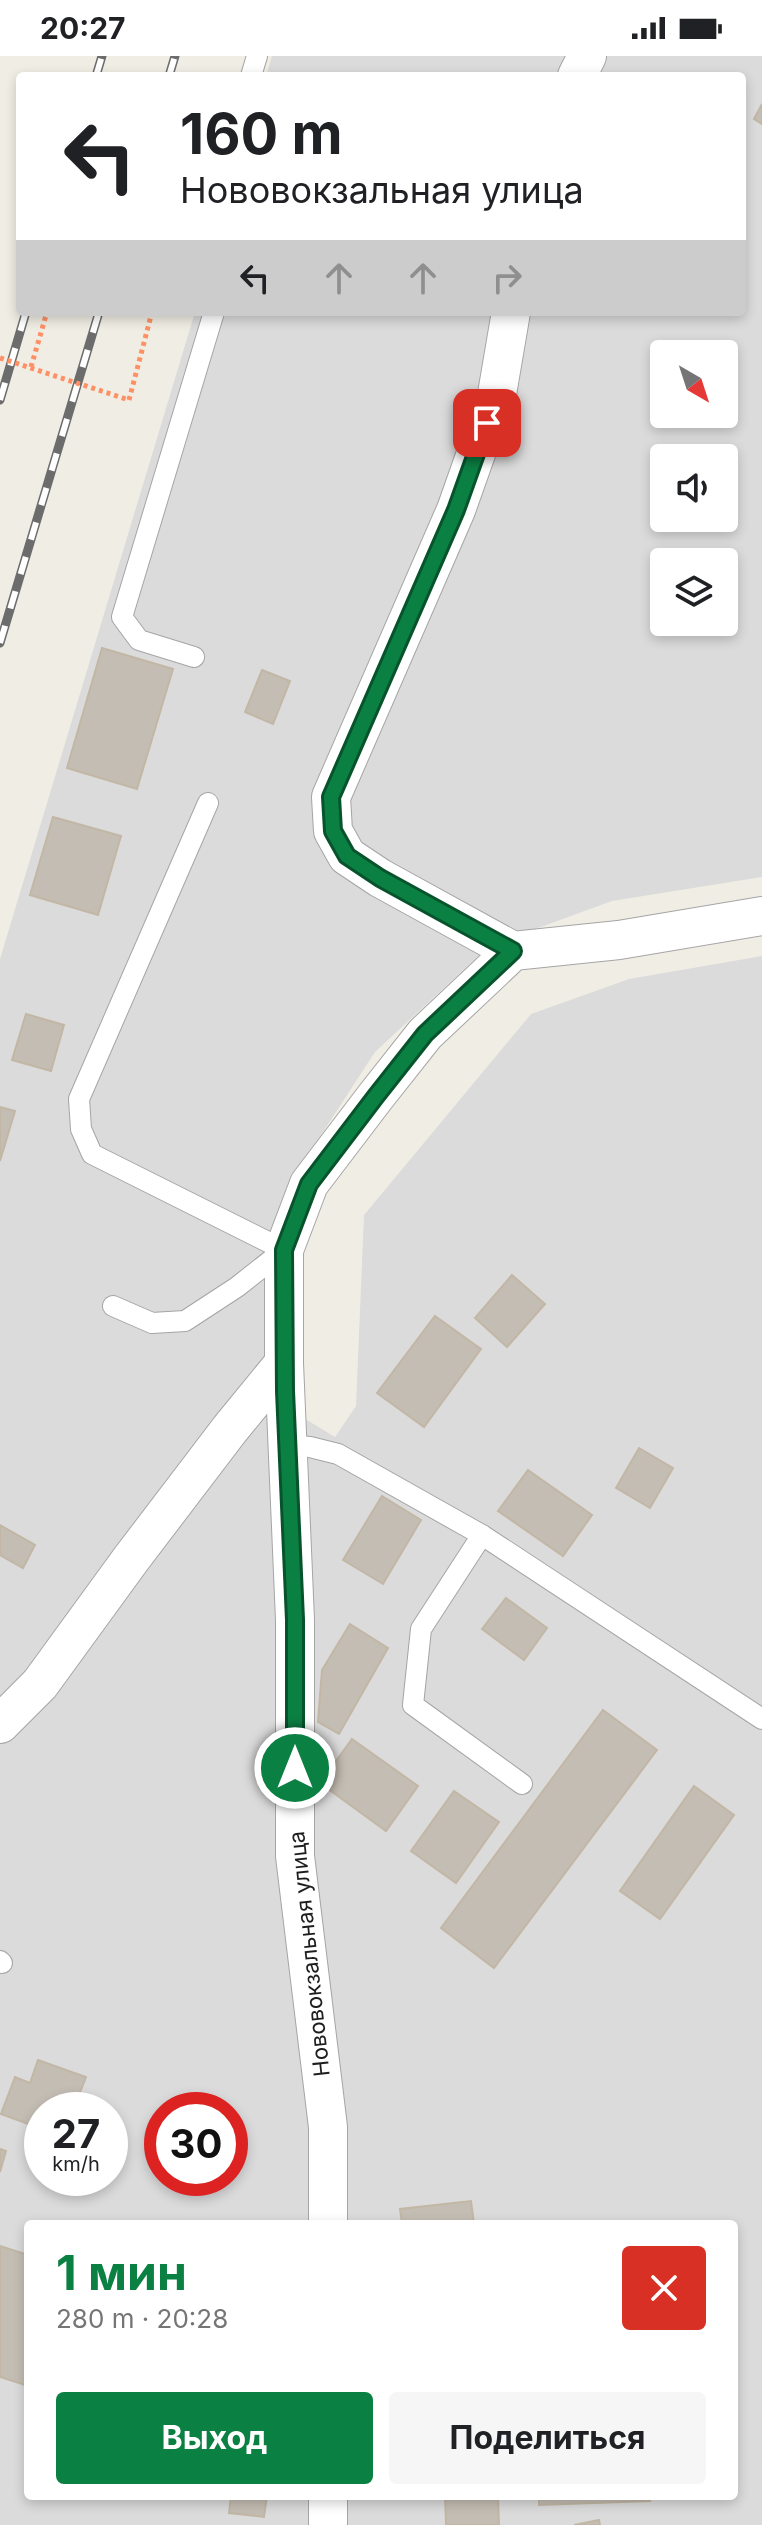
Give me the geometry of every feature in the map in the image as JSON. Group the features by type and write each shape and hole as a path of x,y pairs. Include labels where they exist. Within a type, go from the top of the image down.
{"street":[{"path":"510,316 497,394 456,510 331,797 333,831 347,856 380,878 513,951 619,940 762,916"},
{"name":"Нововокзальная улица","path":"328,2220 328,2127 295,1856 295,1620 284,1363 284,1250 309,1184 376,1096 425,1034 513,951"},
{"path":"0,1724 40,1684 158,1524 284,1363"},
{"path":"328,2500 328,2525"}],"lane":[{"path":"194,657 139,640 122,617 213,316"},
{"path":"113,1306 152,1323 185,1321 237,1287 284,1250 92,1154 81,1129 79,1099 208,803"},
{"path":"287,1445 338,1454 482,1535 762,1719"},
{"path":"482,1535 421,1629 413,1705 522,1784"}],"path":[{"path":"31,367 46,316"},
{"path":"0,358 129,400 151,316"}],"shaded area":[{"path":"272,56 762,56 762,877 612,901 489,946 375,1052 286,1189 297,1414 335,1437 356,1406 364,1215 531,1014 629,979 762,956 762,2525 0,2525 0,959 194,316 746,316 746,72 267,72"}],"building":[{"path":"762,104 762,124 754,119"},
{"path":"102,648 173,669 137,789 67,768"},
{"path":"262,670 290,681 273,724 245,712"},
{"path":"53,817 121,836 98,915 30,895"},
{"path":"26,1014 64,1025 51,1071 12,1060"},
{"path":"0,1107 15,1111 0,1161"},
{"path":"512,1275 545,1304 507,1347 475,1318"},
{"path":"435,1316 481,1349 424,1427 377,1393"},
{"path":"639,1448 673,1468 650,1508 616,1488"},
{"path":"528,1470 592,1515 563,1556 498,1511"},
{"path":"382,1496 421,1520 383,1584 343,1560"},
{"path":"0,1525 35,1545 23,1568 0,1555"},
{"path":"506,1598 547,1628 524,1660 482,1629"},
{"path":"350,1624 388,1648 339,1734 318,1722 322,1670"},
{"path":"603,1710 657,1750 494,1968 441,1928"},
{"path":"352,1739 418,1786 386,1831 320,1783"},
{"path":"694,1786 734,1815 660,1919 620,1891"},
{"path":"454,1791 499,1822 456,1883 411,1851"},
{"path":"38,2060 86,2077 80,2092 24,2092 24,2122 1,2114 15,2077 30,2083"},
{"path":"0,2149 6,2151 0,2172"},
{"path":"471,2201 473,2220 401,2220 400,2209"},
{"path":"0,2246 24,2254 24,2385 0,2377"},
{"path":"231,2500 266,2500 264,2517 229,2513"},
{"path":"445,2500 498,2500 499,2525 446,2525"},
{"path":"539,2500 650,2501 539,2505"},
{"path":"599,2520 600,2525 574,2525"}],"railway":[{"path":"97,72 102,56"},
{"path":"170,72 175,56"},
{"path":"0,400 25,316"},
{"path":"0,643 98,316"}],"route":[{"path":"295,1768 295,1620 284,1363 284,1250 309,1184 376,1096 425,1034 513,951 380,878 347,856 333,831 331,797 456,510 487,423"}]}
